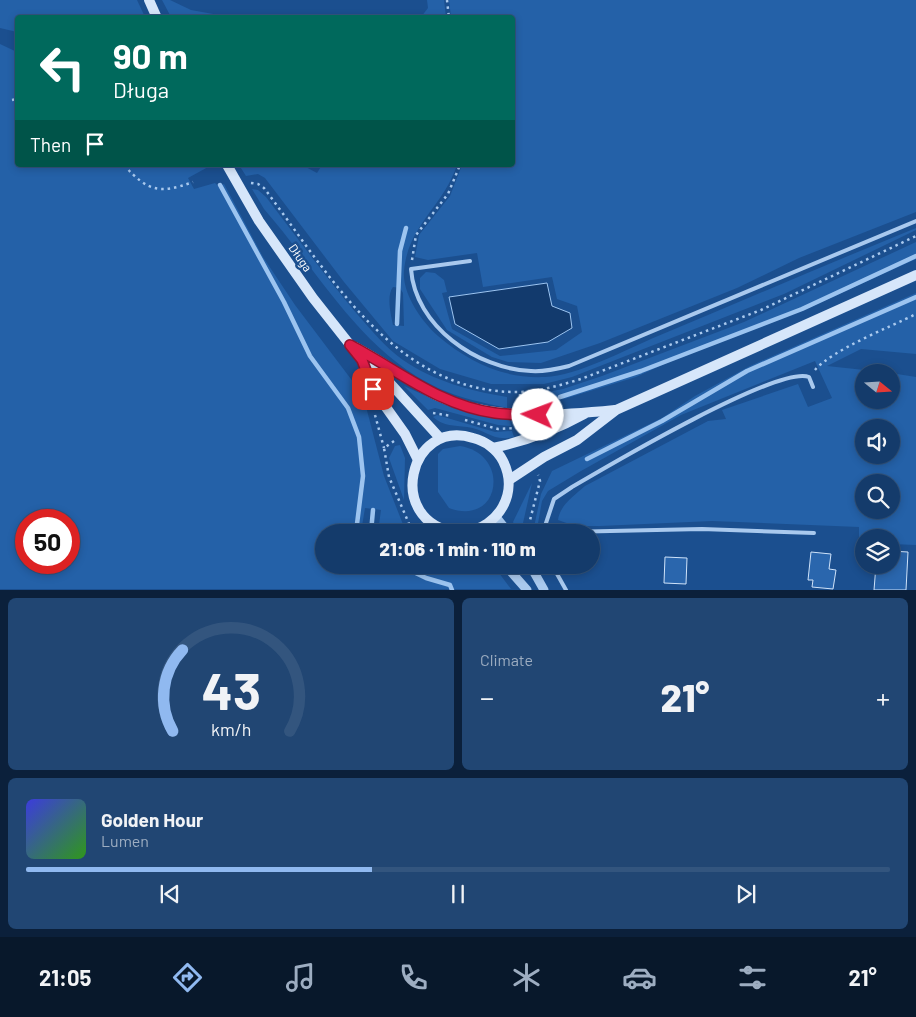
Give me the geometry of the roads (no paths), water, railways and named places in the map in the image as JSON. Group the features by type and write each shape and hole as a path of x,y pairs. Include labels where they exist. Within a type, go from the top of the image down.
{"main road":[{"path":"149,0 156,15"},
{"name":"Długa","path":"228,167 259,221 350,345 362,360 389,382 440,438"},
{"path":"509,480 544,457 577,440 616,410 916,275"},
{"path":"350,345 388,365 420,386 473,408 495,413 520,414 585,413 616,410"},
{"name":"Długa","path":"362,360 373,389 404,434 418,460"},
{"path":"493,448 525,441 562,426 585,413"},
{"path":"431,524 417,507 411,486 413,471 418,460 440,438 467,436 481,440 493,448 504,463 509,480 504,506 488,524"}],"street":[{"path":"496,517 502,524"},
{"path":"513,574 527,590"},
{"path":"535,574 544,590"}],"lane":[{"path":"470,261 411,269 412,279 420,301 431,318 443,333 483,359 506,368 531,371 552,370 569,366 916,221"},
{"path":"546,524 554,499 696,416 786,379 804,375 809,377 813,387"},
{"path":"600,531 702,529 814,533"},
{"path":"557,574 566,590"}],"waterway":[{"path":"220,185 284,302 310,356 348,408 359,437 363,476 357,524"},
{"path":"397,324 400,251 406,228"},
{"path":"560,397 641,371 802,309 916,256"},
{"path":"587,459 662,421 747,371 916,297"},
{"path":"372,524 373,510"},
{"path":"418,574 450,585 452,590"}]}
